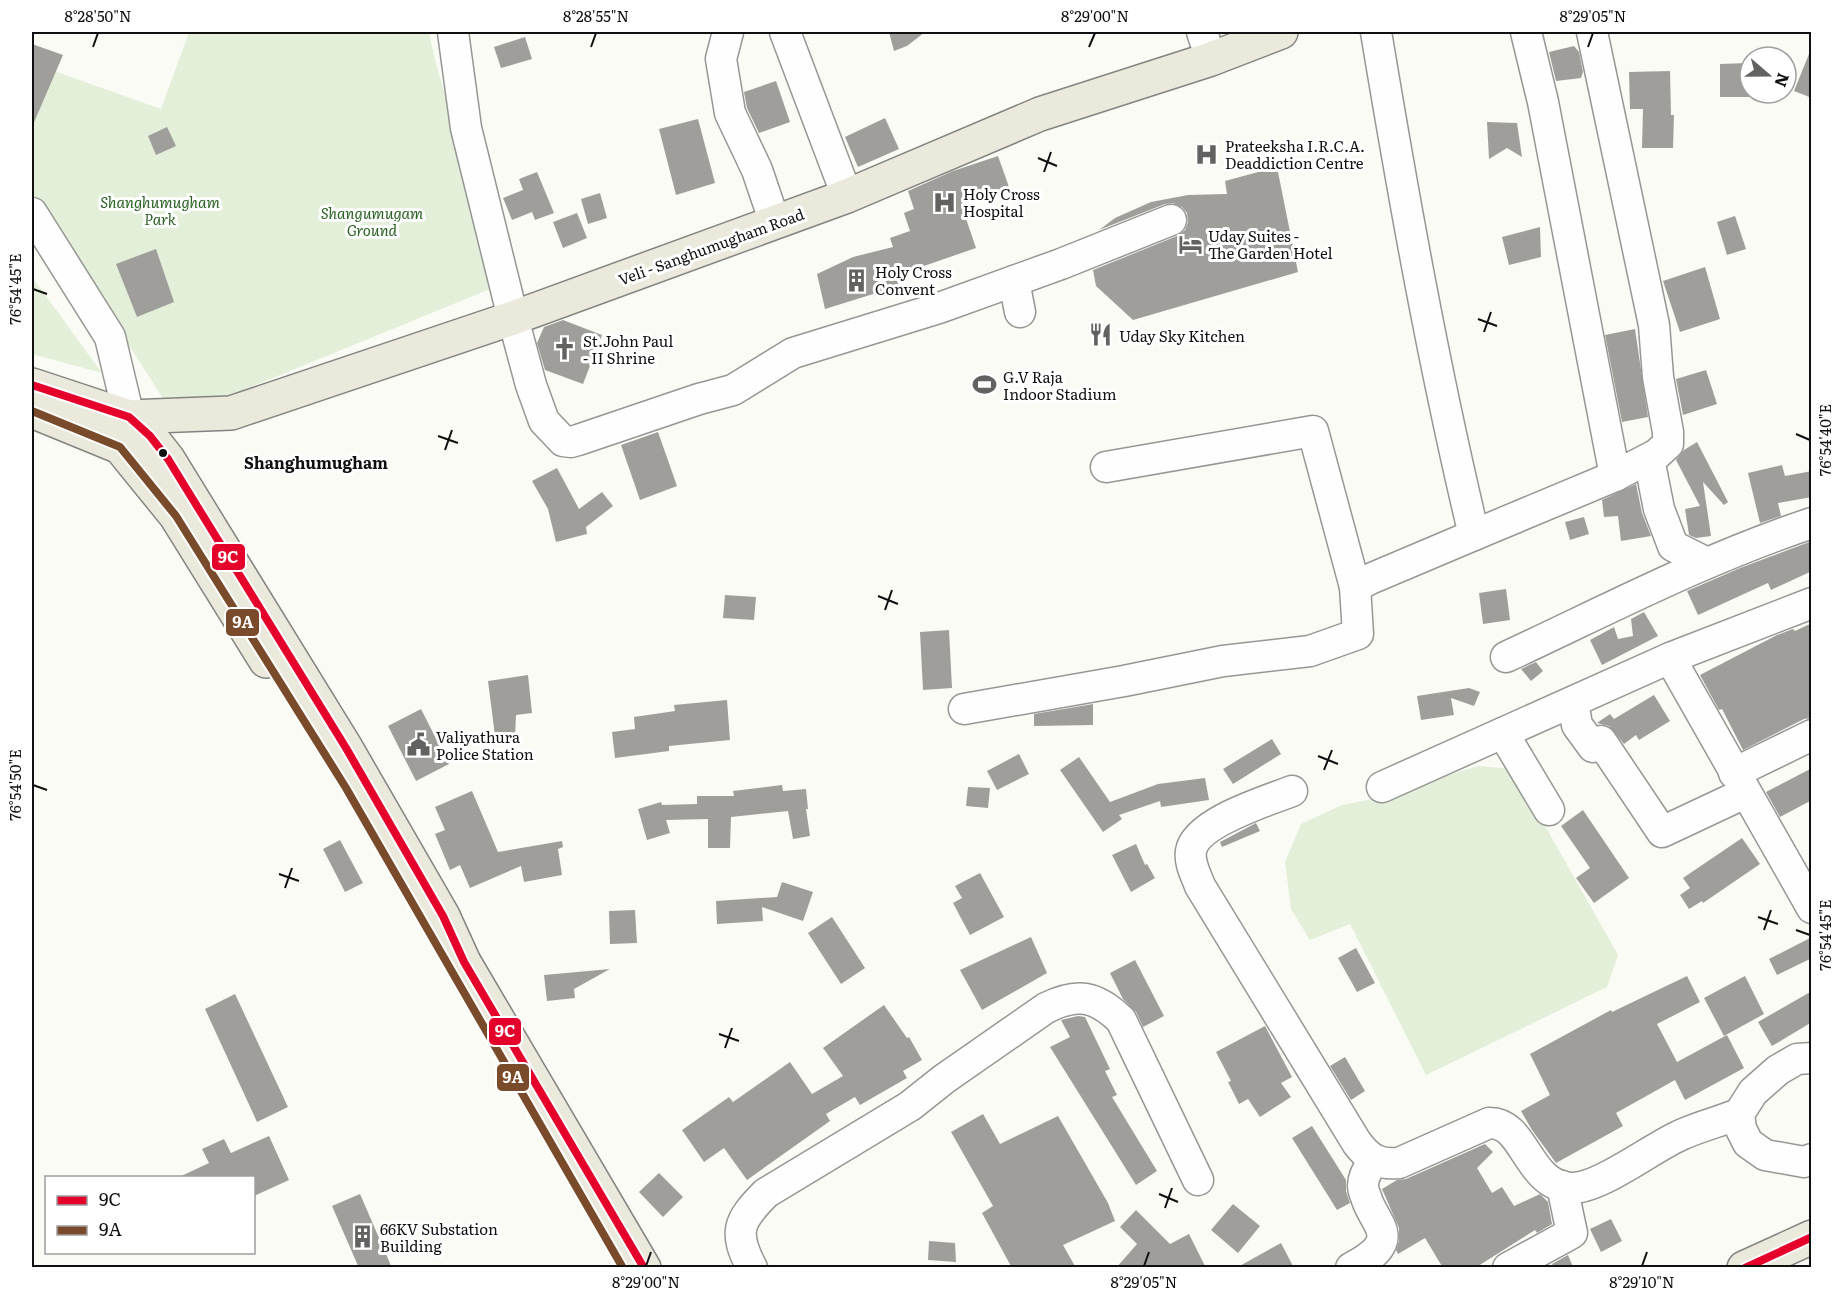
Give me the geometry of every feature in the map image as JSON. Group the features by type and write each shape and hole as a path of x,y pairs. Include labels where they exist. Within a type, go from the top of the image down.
{"main road":[{"name":"Veli - Sanghumugham Road","path":"124,432 231,413 513,318 847,196 1207,45 1281,32"},
{"path":"32,385 124,432 346,788 623,1268"},
{"path":"32,411 150,436 168,459 346,748 443,916 464,962 644,1268"},
{"path":"1744,1268 1812,1237"},
{"path":"1782,1268 1812,1254"}],"street":[{"path":"453,32 466,128 531,386 544,421 563,441 571,442 699,399 733,390 793,353 939,308 1171,220"},
{"path":"728,32 721,59 730,113 757,170 775,223"},
{"path":"785,32 847,196"},
{"path":"1376,32 1408,219 1454,450 1474,535"},
{"path":"1526,32 1543,102 1615,476"},
{"path":"1355,587 1615,476 1649,459 1668,444 1658,377 1654,324 1592,32"},
{"path":"32,213 110,337 124,432"},
{"path":"1014,281 1020,312"},
{"path":"964,709 1223,662 1310,651 1358,634 1355,587 1313,431 1106,467"},
{"path":"1649,459 1659,509 1673,546 1707,563"},
{"path":"1506,657 1707,563 1770,537 1812,523"},
{"path":"1382,787 1670,658 1812,603"},
{"path":"1670,658 1812,908"},
{"path":"1573,702 1577,725 1593,747 1601,741 1662,832 1812,735"},
{"path":"1503,733 1549,810"},
{"path":"1292,791 1208,828 1197,839 1192,848 1191,858 1200,886 1357,1143 1375,1166"},
{"path":"752,1268 741,1248 740,1229 749,1210 766,1193 910,1106 944,1079 1046,1008 1062,1000 1084,998 1105,1004 1121,1020 1198,1180"},
{"path":"1375,1166 1399,1163 1489,1123 1499,1123 1508,1128 1539,1172 1562,1186 1572,1188 1587,1185 1681,1134 1739,1114 1753,1092 1778,1070 1797,1059 1812,1058"},
{"path":"1739,1114 1741,1129 1748,1143 1765,1155 1804,1162 1812,1159"},
{"path":"1352,1268 1370,1257 1383,1239 1381,1228 1363,1188 1375,1166"},
{"path":"1508,1268 1572,1233 1562,1186"}],"green space":[{"path":"189,32 429,32 500,285 192,411 164,400 32,194 32,63 161,109"},
{"path":"32,277 102,373 32,354"},
{"path":"1478,766 1513,769 1618,955 1607,987 1426,1075 1350,924 1310,940 1291,909 1285,862 1301,824 1342,805 1367,800"}],"building":[{"path":"889,32 925,32 907,46 894,51"},
{"path":"525,37 532,59 501,68 494,47"},
{"path":"32,44 63,55 32,127"},
{"path":"1574,46 1579,52 1583,72 1581,78 1556,81 1549,52"},
{"path":"1812,49 1812,98 1798,93 1798,81"},
{"path":"1738,63 1738,97 1720,97 1720,64"},
{"path":"1670,71 1671,115 1674,115 1673,148 1642,148 1643,109 1630,109 1629,72"},
{"path":"776,81 790,122 759,133 747,108 744,92"},
{"path":"885,118 899,149 858,167 845,137"},
{"path":"698,119 715,183 676,195 659,129"},
{"path":"1487,122 1517,123 1522,157 1507,148 1489,159"},
{"path":"167,127 176,146 156,155 148,136"},
{"path":"998,156 1009,187 961,204 976,248 895,276 899,286 825,309 817,274 853,257 893,247 890,238 910,231 904,213 914,209 908,191 953,171"},
{"name":"Uday Suites - The Garden Hotel","path":"1277,167 1298,272 1133,320 1096,286 1093,270 1177,236 1185,230 1188,222 1187,213 1182,207 1173,203 1165,204 1099,230 1115,218 1151,202 1188,195 1227,194 1225,181"},
{"path":"537,172 554,213 535,220 532,212 512,220 503,198 523,190 519,179"},
{"path":"600,193 607,218 588,224 581,199"},
{"path":"577,213 587,238 563,248 553,222"},
{"path":"1735,216 1746,249 1727,255 1717,222"},
{"path":"1540,227 1541,257 1509,265 1502,237"},
{"path":"156,249 174,302 137,317 116,264"},
{"path":"1705,267 1720,319 1680,332 1663,281"},
{"name":"St.John Paul - II Shrine","path":"563,320 602,335 583,384 545,370 537,343 544,327"},
{"path":"1635,329 1648,417 1622,422 1605,335"},
{"path":"1706,370 1717,404 1683,415 1676,379"},
{"path":"658,432 677,486 640,500 621,445"},
{"path":"1697,442 1728,502 1724,505 1703,482 1711,536 1696,538 1689,535 1685,509 1700,506 1676,460 1684,450"},
{"path":"1782,465 1785,476 1812,471 1812,497 1778,503 1781,516 1760,523 1748,473"},
{"path":"557,468 579,509 602,492 613,506 586,527 587,534 556,542 548,509 532,481"},
{"path":"1636,484 1642,513 1651,536 1621,541 1618,516 1604,517 1602,500"},
{"path":"1584,517 1589,534 1570,540 1565,522"},
{"path":"1812,541 1812,571 1771,590 1768,583 1698,615 1687,591"},
{"path":"1506,589 1510,620 1483,624 1479,593"},
{"path":"725,595 756,597 754,620 723,618"},
{"path":"1644,612 1658,636 1602,665 1590,640 1614,627 1618,639 1633,636 1631,619"},
{"path":"1812,623 1812,718 1804,719 1743,750 1722,709 1719,710 1700,675 1777,635 1793,629 1795,631"},
{"path":"949,630 952,688 923,690 920,632"},
{"path":"1536,662 1543,671 1531,681 1521,669"},
{"path":"528,675 532,713 516,715 515,737 495,736 488,681"},
{"path":"1469,688 1480,692 1474,706 1451,698 1454,715 1421,720 1417,696"},
{"path":"1654,695 1670,721 1639,740 1636,735 1624,744 1609,726 1597,723 1610,714 1614,719"},
{"path":"727,700 730,740 669,746 669,751 615,758 612,732 635,729 634,717 675,711 674,705"},
{"path":"1093,704 1093,725 1034,726 1034,714"},
{"name":"Valiyathura Police Station","path":"421,709 449,764 416,781 388,726"},
{"path":"1272,739 1281,754 1233,784 1223,769"},
{"path":"1019,754 1029,774 997,790 987,771"},
{"path":"1079,757 1110,802 1158,784 1205,778 1209,800 1161,807 1160,801 1119,815 1122,819 1103,832 1060,770"},
{"path":"1812,768 1812,800 1780,817 1766,792"},
{"path":"782,785 783,791 806,789 810,836 793,839 788,811 731,817 730,848 708,848 708,819 666,820 670,833 647,840 638,809 661,802 662,805 697,804 697,796 734,796 733,791"},
{"path":"968,787 990,788 988,808 966,806"},
{"path":"472,791 498,852 562,841 563,847 558,849 562,875 524,882 521,866 470,888 460,865 450,870 435,834 445,830 435,807"},
{"path":"1583,810 1629,878 1594,903 1576,878 1590,868 1561,826"},
{"path":"1256,823 1260,831 1222,847 1220,842"},
{"path":"1742,838 1760,864 1703,903 1702,901 1689,909 1680,895 1690,888 1683,878"},
{"path":"340,840 363,883 345,892 323,849"},
{"path":"1136,844 1145,865 1147,864 1155,878 1131,892 1112,855"},
{"path":"980,873 1004,917 970,935 953,903 962,898 955,886"},
{"path":"782,882 813,892 803,921 762,907 763,921 717,924 716,901 777,897"},
{"path":"635,910 637,943 610,944 609,911"},
{"path":"832,917 865,968 841,984 808,933"},
{"path":"1031,937 1047,973 982,1010 960,970"},
{"path":"1812,937 1812,958 1777,975 1769,959"},
{"path":"1356,948 1375,983 1357,992 1338,958"},
{"path":"1135,960 1164,1016 1143,1027 1136,1012 1123,999 1110,973"},
{"path":"610,969 574,989 575,998 547,1001 544,975"},
{"path":"1687,976 1700,1002 1657,1024 1677,1062 1727,1035 1744,1068 1685,1100 1675,1080 1616,1113 1623,1126 1556,1163 1521,1111 1550,1095 1530,1054 1611,1010 1612,1012"},
{"path":"1745,976 1764,1014 1724,1036 1704,998"},
{"path":"1812,991 1812,1022 1772,1046 1758,1022"},
{"path":"235,994 288,1107 257,1122 205,1009"},
{"path":"884,1005 907,1038 909,1037 922,1060 903,1071 907,1078 860,1105 855,1097 826,1114 830,1121 747,1180 724,1148 704,1162 682,1130 729,1097 733,1102 790,1062 812,1094 843,1076 823,1048"},
{"path":"1078,1016 1085,1017 1110,1069 1105,1071 1117,1095 1112,1097 1157,1171 1136,1185 1050,1047 1070,1037 1061,1020"},
{"path":"1265,1026 1292,1077 1281,1083 1291,1097 1260,1117 1248,1099 1239,1104 1228,1082 1231,1081 1216,1052"},
{"path":"1345,1057 1365,1091 1351,1100 1330,1066"},
{"path":"983,1114 1000,1144 1058,1116 1108,1203 1115,1221 1063,1245 1076,1268 1012,1268 982,1213 993,1206 951,1132"},
{"path":"1312,1126 1346,1180 1346,1191 1350,1203 1337,1210 1292,1138"},
{"path":"269,1136 289,1180 255,1196 255,1176 181,1176 209,1163 202,1149 224,1139 231,1153"},
{"path":"1485,1144 1493,1152 1477,1168 1492,1193 1502,1187 1514,1206 1540,1194 1548,1202 1552,1224 1537,1233 1535,1230 1475,1268 1443,1268 1425,1238 1398,1254 1396,1250 1399,1228 1382,1189 1397,1180 1406,1179"},
{"path":"659,1173 683,1197 663,1217 639,1192"},
{"name":"66KV Substation Building","path":"360,1194 392,1268 359,1268 332,1206"},
{"path":"1233,1204 1260,1226 1238,1253 1211,1230"},
{"path":"1136,1210 1170,1244 1189,1234 1206,1268 1116,1268 1137,1244 1120,1227"},
{"path":"1611,1219 1622,1241 1601,1252 1590,1229"},
{"path":"929,1241 955,1243 956,1262 928,1260"},
{"path":"1281,1243 1294,1268 1236,1268"},
{"path":"1568,1255 1573,1267 1554,1267 1552,1264"}],"transit line":[{"name":"9C","path":"32,385 129,417 150,436 168,459 346,748 443,916 464,962 644,1268"},
{"name":"9A","path":"32,411 120,447 176,516 346,788 623,1268"},
{"name":"9C","path":"1745,1268 1812,1237"}],"place":[{"name":"Prateeksha I.R.C.A. Deaddiction Centre","path":"1207,154"},
{"name":"Holy Cross Hospital","path":"945,202"},
{"name":"Uday Suites - The Garden Hotel","path":"1190,244"},
{"name":"Holy Cross Convent","path":"857,280"},
{"name":"Uday Sky Kitchen","path":"1101,335"},
{"name":"St.John Paul - II Shrine","path":"565,349"},
{"name":"G.V Raja Indoor Stadium","path":"985,385"},
{"name":"Valiyathura Police Station","path":"418,745"},
{"name":"66KV Substation Building","path":"362,1237"}],"district":[{"name":"Shanghumugham","path":"316,462"}],"park label":[{"name":"Shanghumugham Park","path":"160,210"},
{"name":"Shangumugam Ground","path":"372,220"}]}
